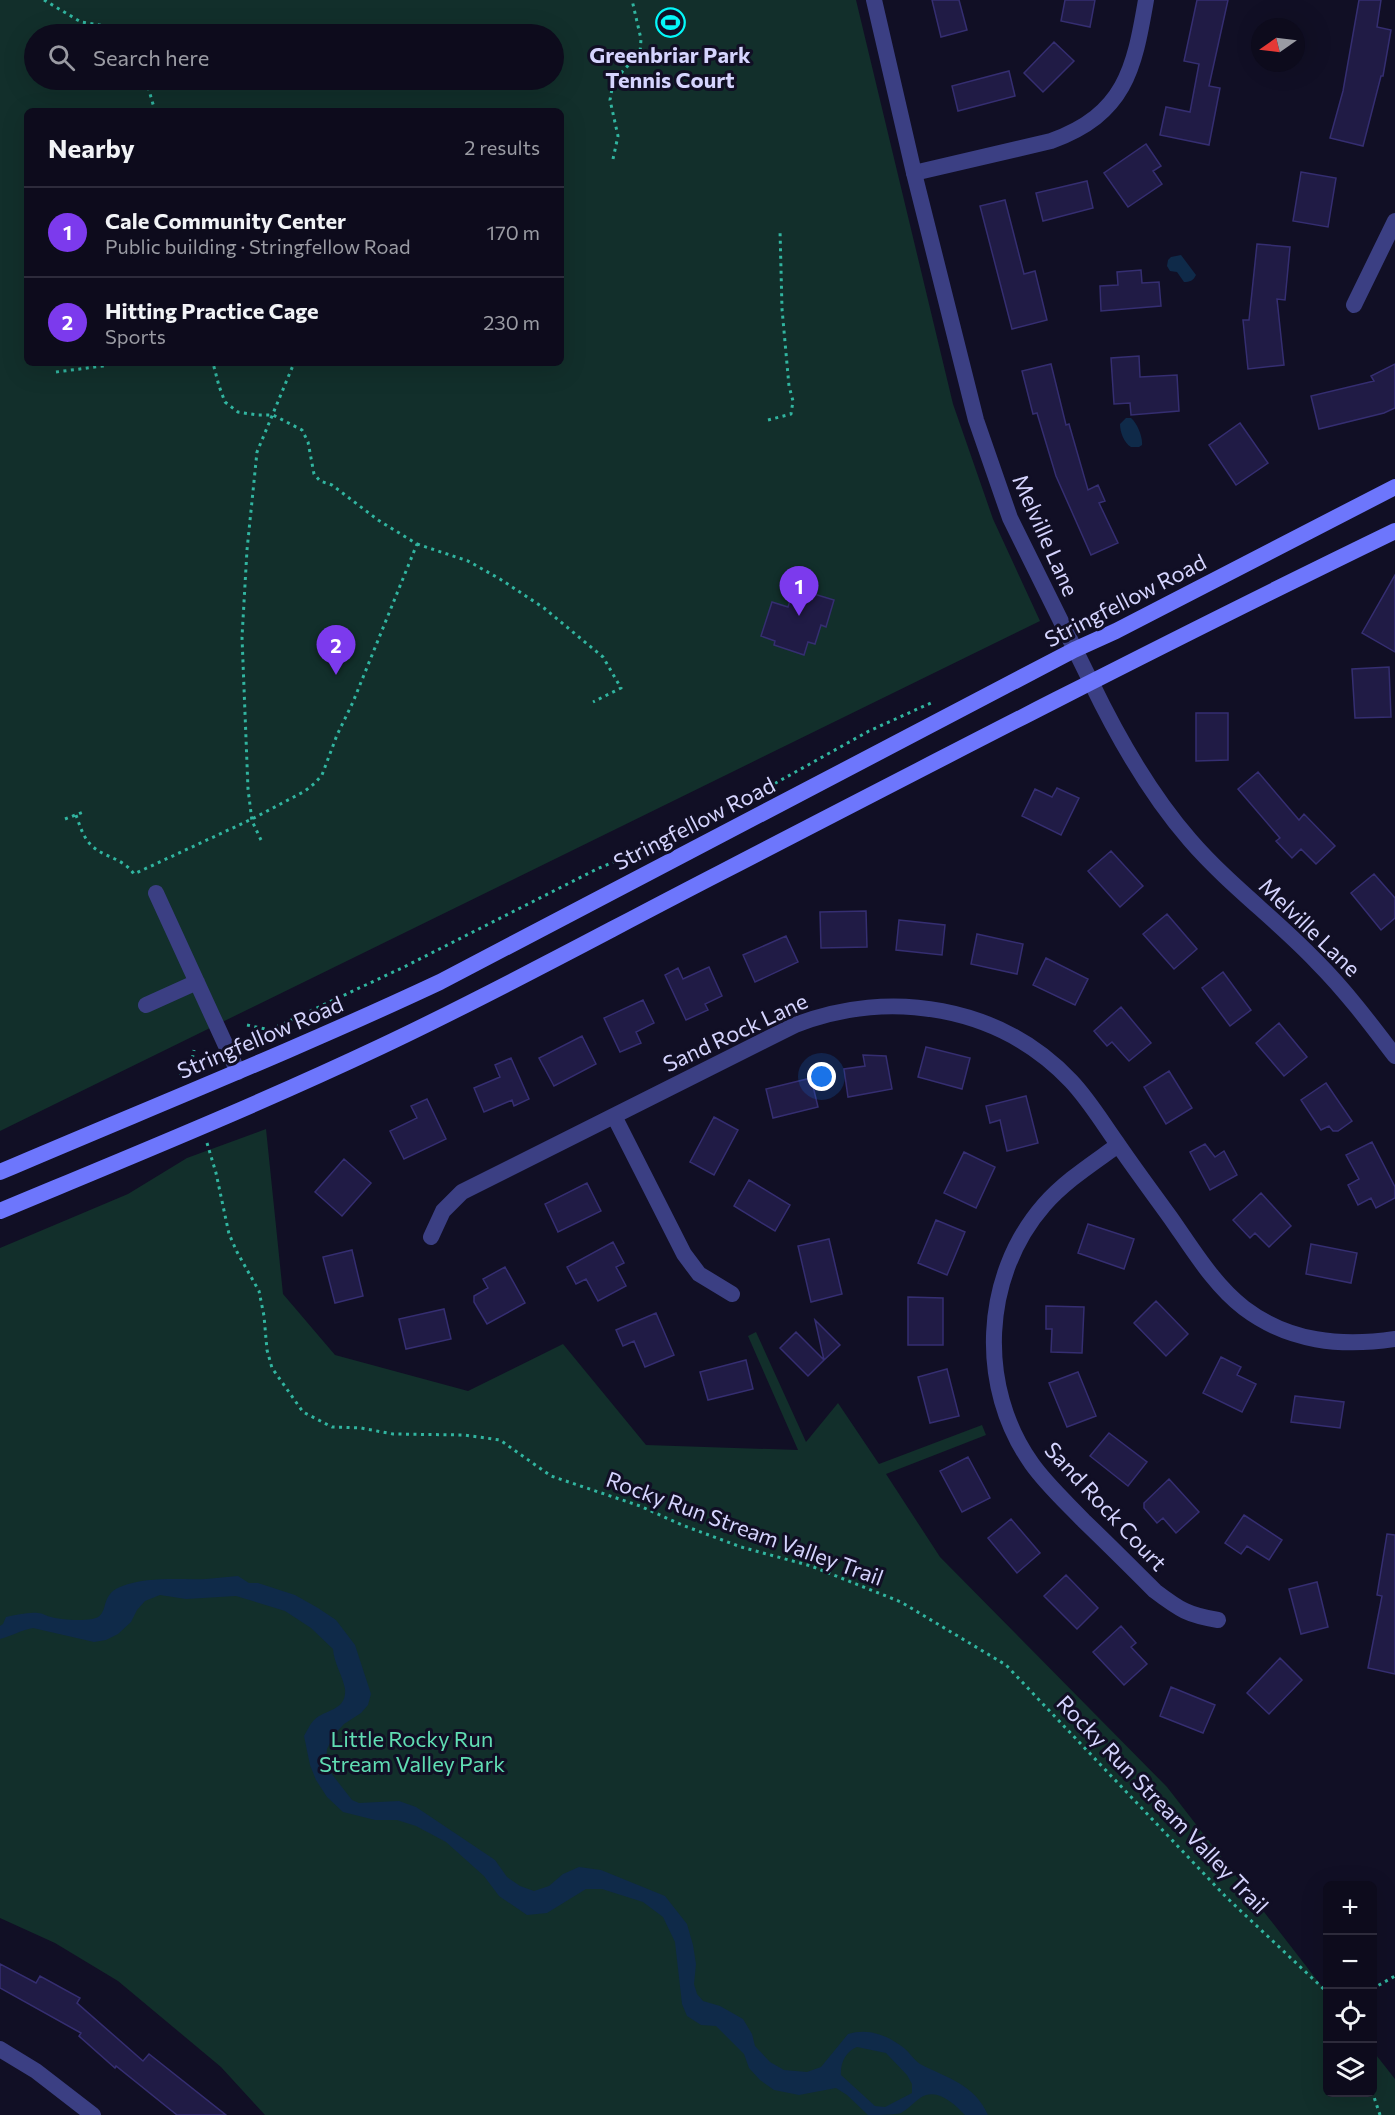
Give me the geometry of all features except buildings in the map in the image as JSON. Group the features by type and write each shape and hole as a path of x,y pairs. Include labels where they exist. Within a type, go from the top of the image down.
{"main road":[{"name":"Stringfellow Road","path":"0,1172 238,1072 440,982 1074,650 1126,626 1395,486"},
{"path":"0,1211 242,1109 382,1046 541,968 1091,682 1395,531"}],"street":[{"name":"Melville Lane","path":"874,0 961,364 993,470 1010,518 1074,650 1122,743 1143,777 1190,840 1222,874 1315,959 1357,1005 1395,1056"},
{"path":"914,173 1052,141 1071,134 1096,118 1122,88 1132,67 1146,0"},
{"path":"1354,305 1395,221"},
{"path":"156,893 238,1072"},
{"path":"146,1005 197,982"},
{"name":"Sand Rock Lane","path":"430,1237 443,1211 462,1192 808,1020 841,1010 863,1007 913,1006 947,1011 1002,1030 1039,1052 1064,1074 1084,1096 1219,1284 1246,1309 1277,1327 1315,1340 1355,1344 1395,1339"},
{"path":"614,1116 684,1254 699,1274 732,1294"},
{"name":"Sand Rock Court","path":"1118,1145 1057,1192 1033,1219 1016,1248 1002,1282 995,1314 994,1353 998,1388 1005,1413 1017,1441 1050,1487 1164,1598 1192,1616 1218,1620"},
{"path":"0,2049 36,2071 93,2115"}],"path":[{"path":"44,0 81,22 93,24"},
{"path":"613,159 618,136 610,100 612,89 621,73 640,53 641,39 632,0"},
{"path":"149,90 154,108"},
{"path":"768,420 790,414 793,401 789,386 782,309 780,230"},
{"path":"56,372 103,366"},
{"path":"214,366 225,402 238,412 273,415 302,430 308,442 314,474 320,481 332,485 378,520 417,544 468,561 500,579 544,608 603,657 621,688 593,702"},
{"path":"261,840 252,819 248,789 242,637 247,550 257,452 293,366"},
{"path":"76,815 84,837 93,847 128,864 134,874 252,819 305,791 322,775 417,544"},
{"path":"720,813 869,731 941,698"},
{"path":"64,819 86,811"},
{"path":"247,1025 270,1030 404,967 597,869 700,825"},
{"name":"Rocky Run Stream Valley Trail","path":"207,1143 229,1234 259,1291 267,1350 272,1368 303,1412 332,1426 393,1434 464,1436 500,1440 551,1476 640,1506 682,1525 741,1547 811,1566 901,1602 1006,1665 1226,1897 1324,1989"},
{"path":"1377,1986 1395,1976"},
{"path":"1374,2097 1380,2115"}],"green space":[{"path":"0,0 856,0 953,404 993,519 1040,621 0,1131"},
{"name":"Little Rocky Run Stream Valley Park","path":"266,1129 283,1294 335,1355 468,1391 563,1344 646,1445 798,1450 748,1336 756,1332 806,1442 838,1403 879,1464 982,1425 986,1435 886,1474 940,1557 1167,1787 1323,1988 1323,2097 1377,2097 1377,2056 1395,2079 1395,2115 265,2115 221,2067 118,1981 55,1943 0,1918 0,1248 128,1194 187,1158"}],"water":[{"path":"1181,255 1196,275 1190,281 1184,282 1177,272 1170,271 1167,266 1171,257"},
{"path":"1126,418 1131,418 1139,430 1142,445 1139,447 1131,447 1123,437 1120,424"},
{"path":"238,1576 249,1583 258,1583 295,1595 318,1608 336,1620 355,1645 371,1694 368,1705 361,1713 344,1724 334,1735 327,1749 326,1762 331,1773 352,1800 359,1803 399,1801 416,1807 495,1860 507,1877 520,1886 534,1891 549,1886 563,1874 579,1867 601,1870 665,1896 687,1924 696,1964 694,1984 697,1994 703,2001 720,2006 743,2019 752,2034 755,2046 770,2062 784,2070 807,2072 821,2067 848,2034 870,2032 898,2043 920,2064 968,2089 976,2096 988,2115 965,2115 944,2098 933,2094 920,2098 901,2113 868,2115 836,2088 799,2095 774,2090 749,2068 744,2054 716,2026 701,2025 687,2016 682,2004 675,1942 663,1917 643,1902 602,1889 586,1889 547,1913 527,1915 499,1896 484,1876 446,1842 416,1826 397,1820 375,1820 343,1812 327,1797 316,1780 310,1765 304,1736 314,1720 343,1702 344,1684 333,1649 311,1628 285,1611 236,1596 186,1599 160,1595 145,1601 131,1622 118,1634 106,1640 94,1642 33,1628 0,1639 0,1626 6,1617 41,1613 49,1617 71,1620 92,1619 101,1614 106,1600 113,1591 141,1581","holes":["857,2047 886,2053 907,2075 912,2084 912,2093 885,2107 875,2106 841,2075 842,2066 847,2054"]}],"place":[{"name":"Greenbriar Park Tennis Court","path":"670,22"},
{"name":"Cale Community Center","path":"799,616"},
{"name":"Hitting Practice Cage","path":"336,675"}]}
